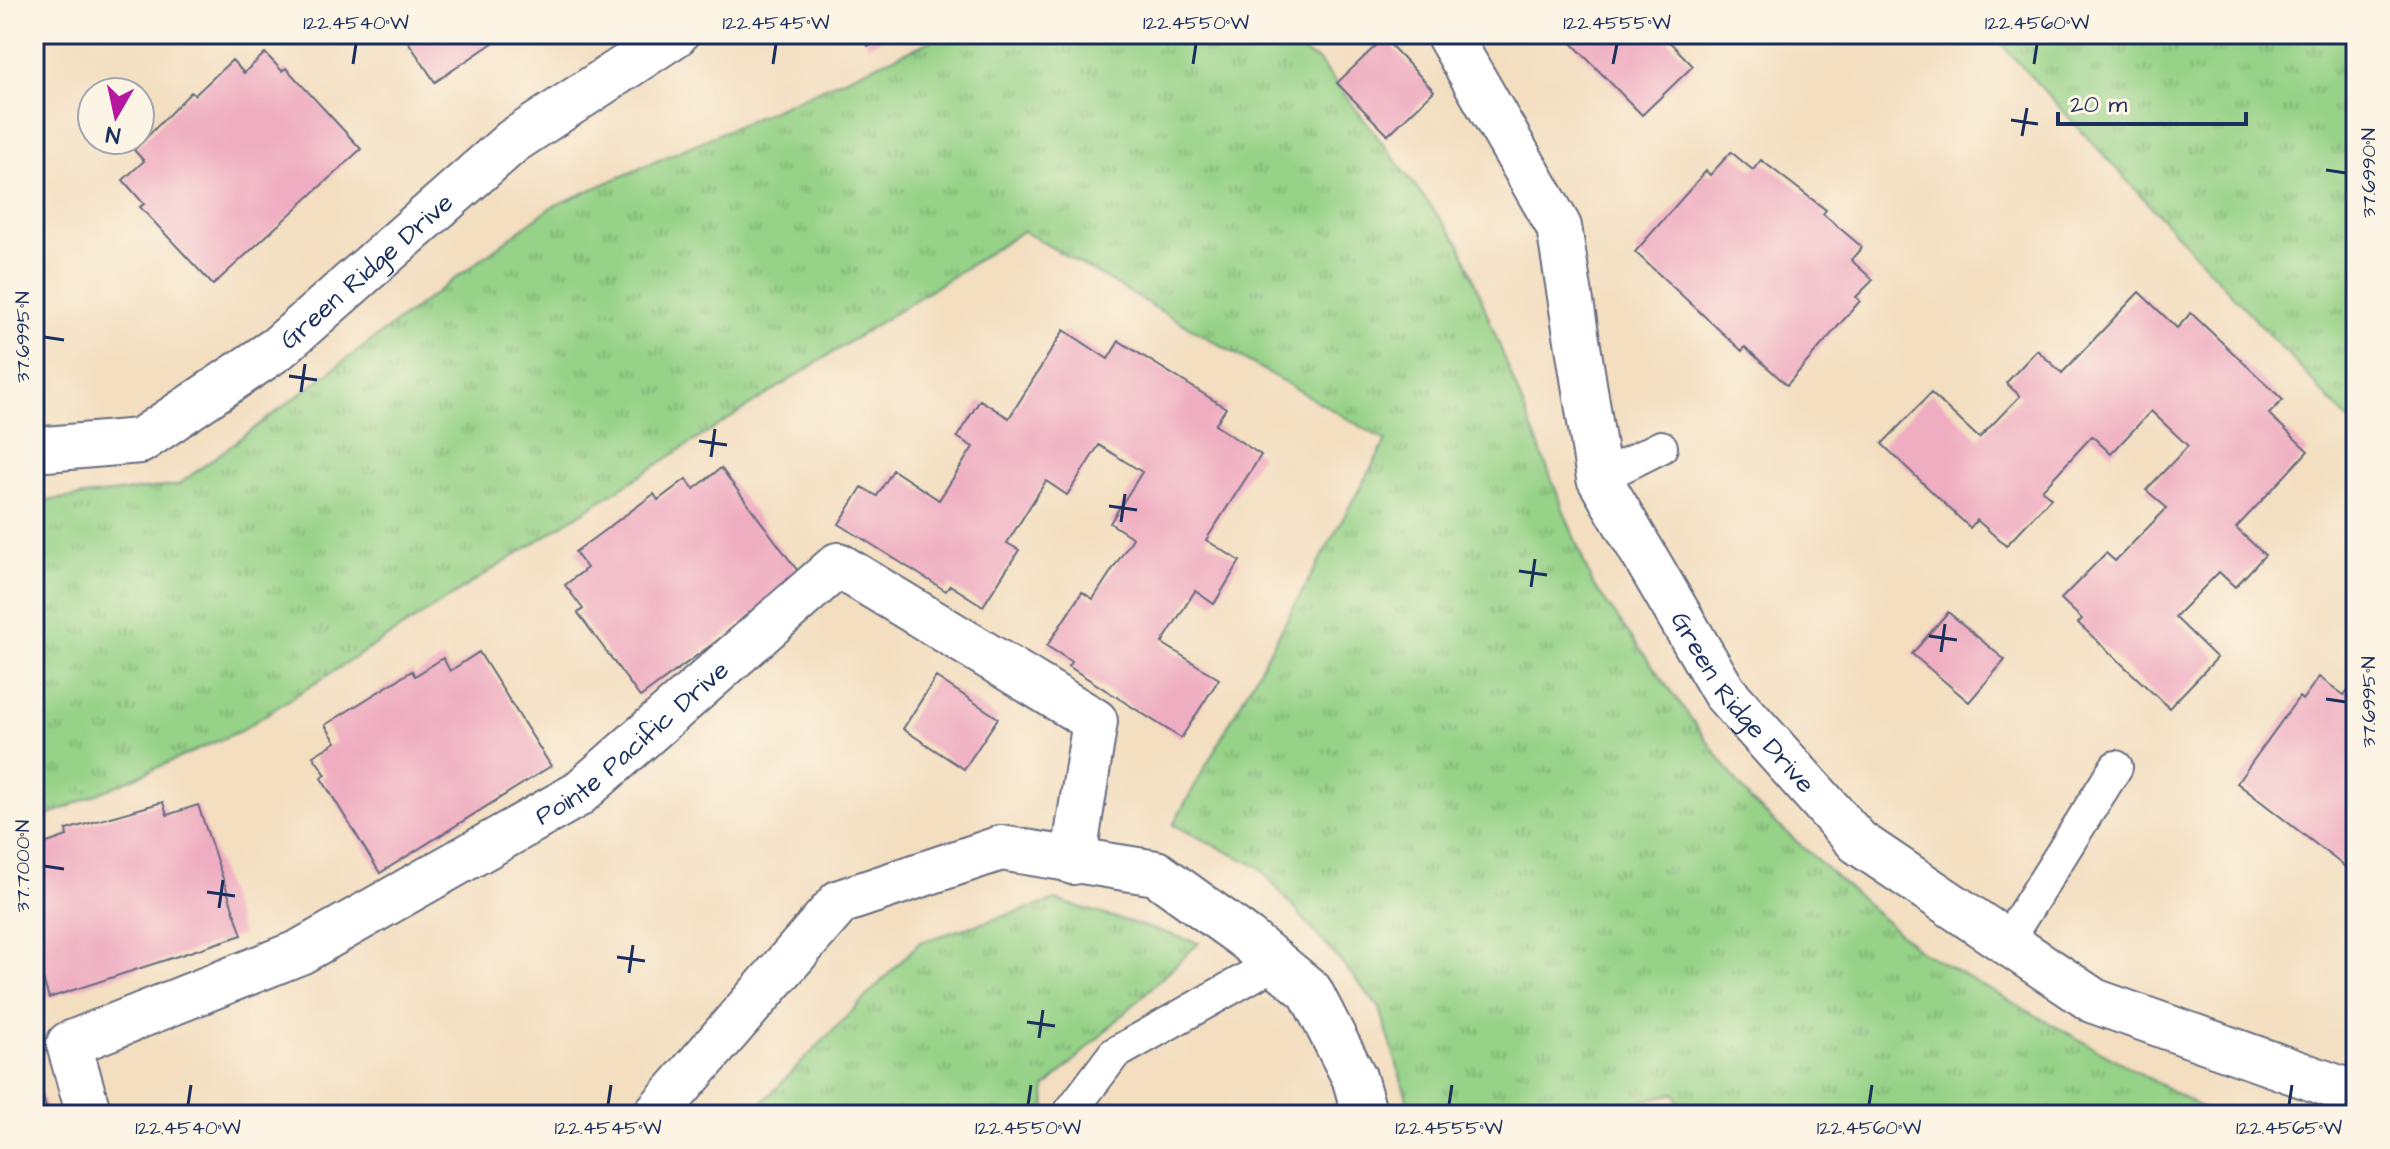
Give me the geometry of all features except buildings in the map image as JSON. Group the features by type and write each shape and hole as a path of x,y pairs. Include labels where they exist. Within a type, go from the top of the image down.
{"street":[{"name":"Green Ridge Drive","path":"34,450 140,441 278,348 513,141 676,34"},
{"name":"Green Ridge Drive","path":"1448,34 1559,227 1599,478 1724,692 1858,842 2094,1001 2338,1091 2356,1094"},
{"name":"Pointe Pacific Drive","path":"89,1115 69,1044 300,952 577,795 838,565 1095,721 1073,862"},
{"path":"655,1115 840,902 1001,848 1156,873 1310,991 1354,1077 1365,1115"}],"lane":[{"path":"1599,478 1661,447"},
{"path":"2006,942 2116,767"},
{"path":"1068,1115 1114,1054 1275,963"}],"green space":[{"path":"947,34 1269,34 1318,60 1460,244 1592,583 1751,801 1917,949 2215,1115 1682,1115 1675,1093 1580,1115 1412,1115 1380,1008 1259,867 1173,825 1386,441 1023,231 240,731 34,822 34,502 178,485 551,207"},
{"path":"1992,34 2356,34 2356,423 2346,418"},
{"path":"1056,900 1199,943 1045,1088 1046,1115 750,1115 920,942"}]}
